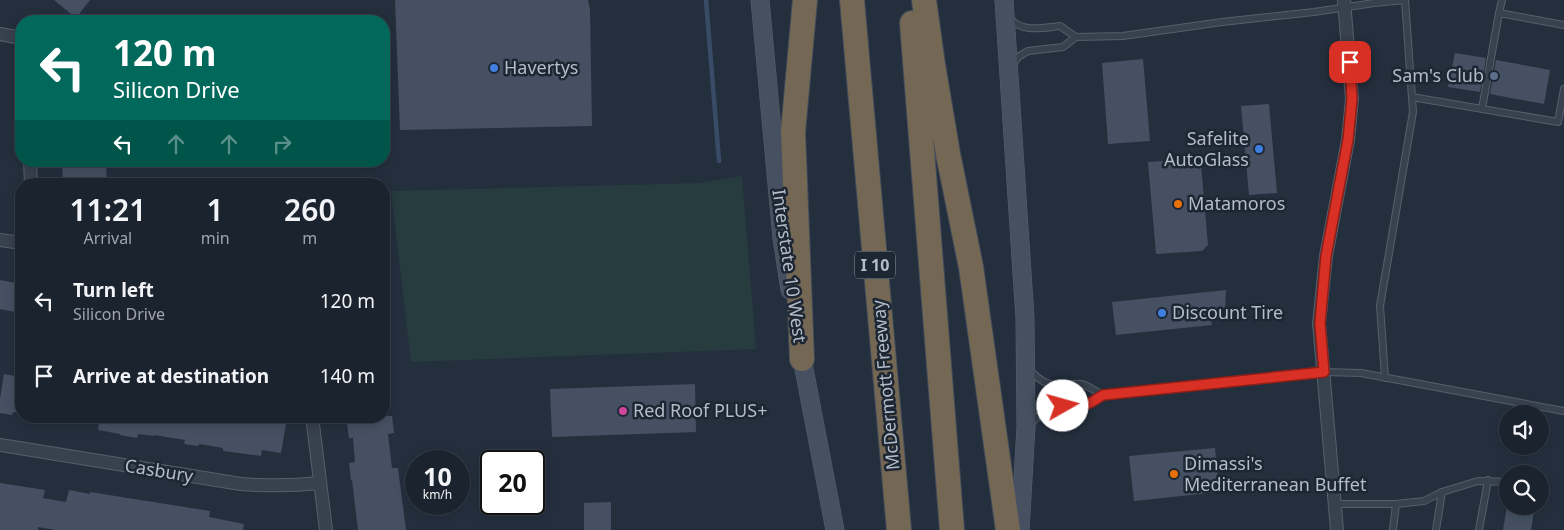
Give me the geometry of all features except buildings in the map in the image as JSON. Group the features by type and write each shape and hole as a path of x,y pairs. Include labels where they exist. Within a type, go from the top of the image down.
{"highway":[{"path":"802,359 793,132 805,0"},
{"name":"McDermott Freeway","path":"852,0 898,530"},
{"path":"911,0 952,530"},
{"path":"924,0 948,154 971,267 1008,530"}],"main road":[{"name":"Interstate 10 West","path":"760,0 782,238 802,359 835,530"},
{"path":"1005,7 1025,318 1026,427 1020,530"}],"street":[{"path":"1337,530 1320,323 1326,256 1348,140 1352,99 1345,4"},
{"path":"0,34 15,37"},
{"path":"0,240 15,242"},
{"path":"313,423 326,530"},
{"name":"Casbury","path":"0,444 241,484 294,486 319,483"}],"lane":[{"path":"1010,74 1018,57 1028,51 1064,47 1076,38 1123,36 1222,22 1314,12 1345,4 1405,0 1413,112 1380,306 1386,378"},
{"path":"1482,109 1502,0"},
{"path":"1005,7 1014,23 1022,28 1032,29 1060,26 1076,38"},
{"path":"1499,13 1564,25"},
{"path":"1412,97 1558,122 1564,88"},
{"path":"1026,366 1039,380 1052,385 1083,384 1103,395"},
{"path":"1026,427 1044,410 1090,403 1103,395 1324,372 1361,373 1564,410"},
{"path":"1479,530 1488,480"},
{"path":"1335,504 1396,504 1424,501 1442,492 1478,481 1499,481"},
{"path":"1436,530 1442,492"},
{"path":"1392,530 1396,504"}],"green space":[{"path":"742,176 756,349 411,362 391,191 700,183"}],"waterway":[{"path":"706,0 719,161"}],"place":[{"name":"Havertys","path":"494,68"},
{"name":"Sam's Club","path":"1494,76"},
{"name":"Safelite AutoGlass","path":"1259,149"},
{"name":"Matamoros","path":"1178,204"},
{"name":"Discount Tire","path":"1162,313"},
{"name":"Red Roof PLUS+","path":"623,411"},
{"name":"Dimassi's Mediterranean Buffet","path":"1174,474"}],"route":[{"path":"1063,406 1090,403 1103,395 1324,372 1320,323 1322,290 1326,256 1348,140 1352,99 1350,62"}]}
